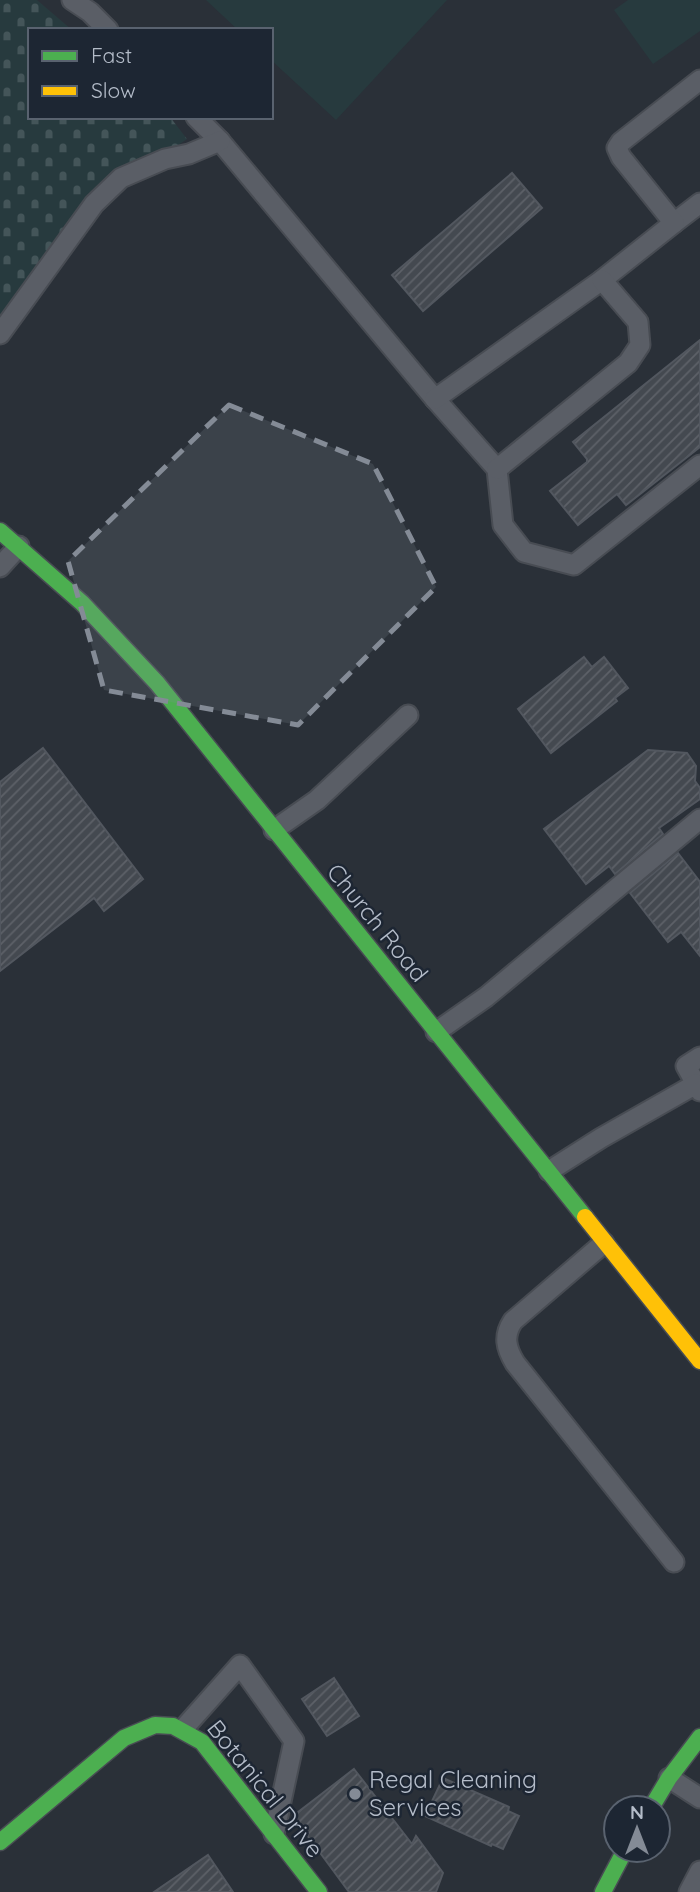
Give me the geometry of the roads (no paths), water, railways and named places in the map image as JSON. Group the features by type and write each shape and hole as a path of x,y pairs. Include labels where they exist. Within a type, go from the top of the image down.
{"main road":[{"name":"Church Road","path":"0,531 118,640 157,683 700,1361"},
{"name":"Botanical Drive","path":"0,1842 124,1738 143,1727 164,1724 184,1728 202,1742 319,1892"},
{"path":"659,1794 700,1737"},
{"path":"603,1892 618,1864"}],"lane":[{"path":"72,0 90,12 106,28"},
{"path":"674,223 621,157 617,148 621,142 700,80"},
{"path":"198,119 220,141 435,399 497,469 503,525 524,552 574,565 700,465"},
{"path":"0,334 94,204 121,178 165,159 189,154 220,141"},
{"path":"435,399 602,280 700,203"},
{"path":"497,469 628,363 640,345 638,322 602,280"},
{"path":"0,567 19,546"},
{"path":"274,830 317,800 408,715"},
{"path":"436,1032 486,997 700,819"},
{"path":"549,1171 601,1138 698,1088 686,1066 700,1057"},
{"path":"604,1243 513,1321 507,1329 505,1341 515,1363 674,1562"},
{"path":"184,1728 240,1665 294,1741 274,1835"},
{"path":"669,1777 700,1798"},
{"path":"689,1892 700,1871"}],"place":[{"name":"Regal Cleaning Services","path":"355,1794"}]}
